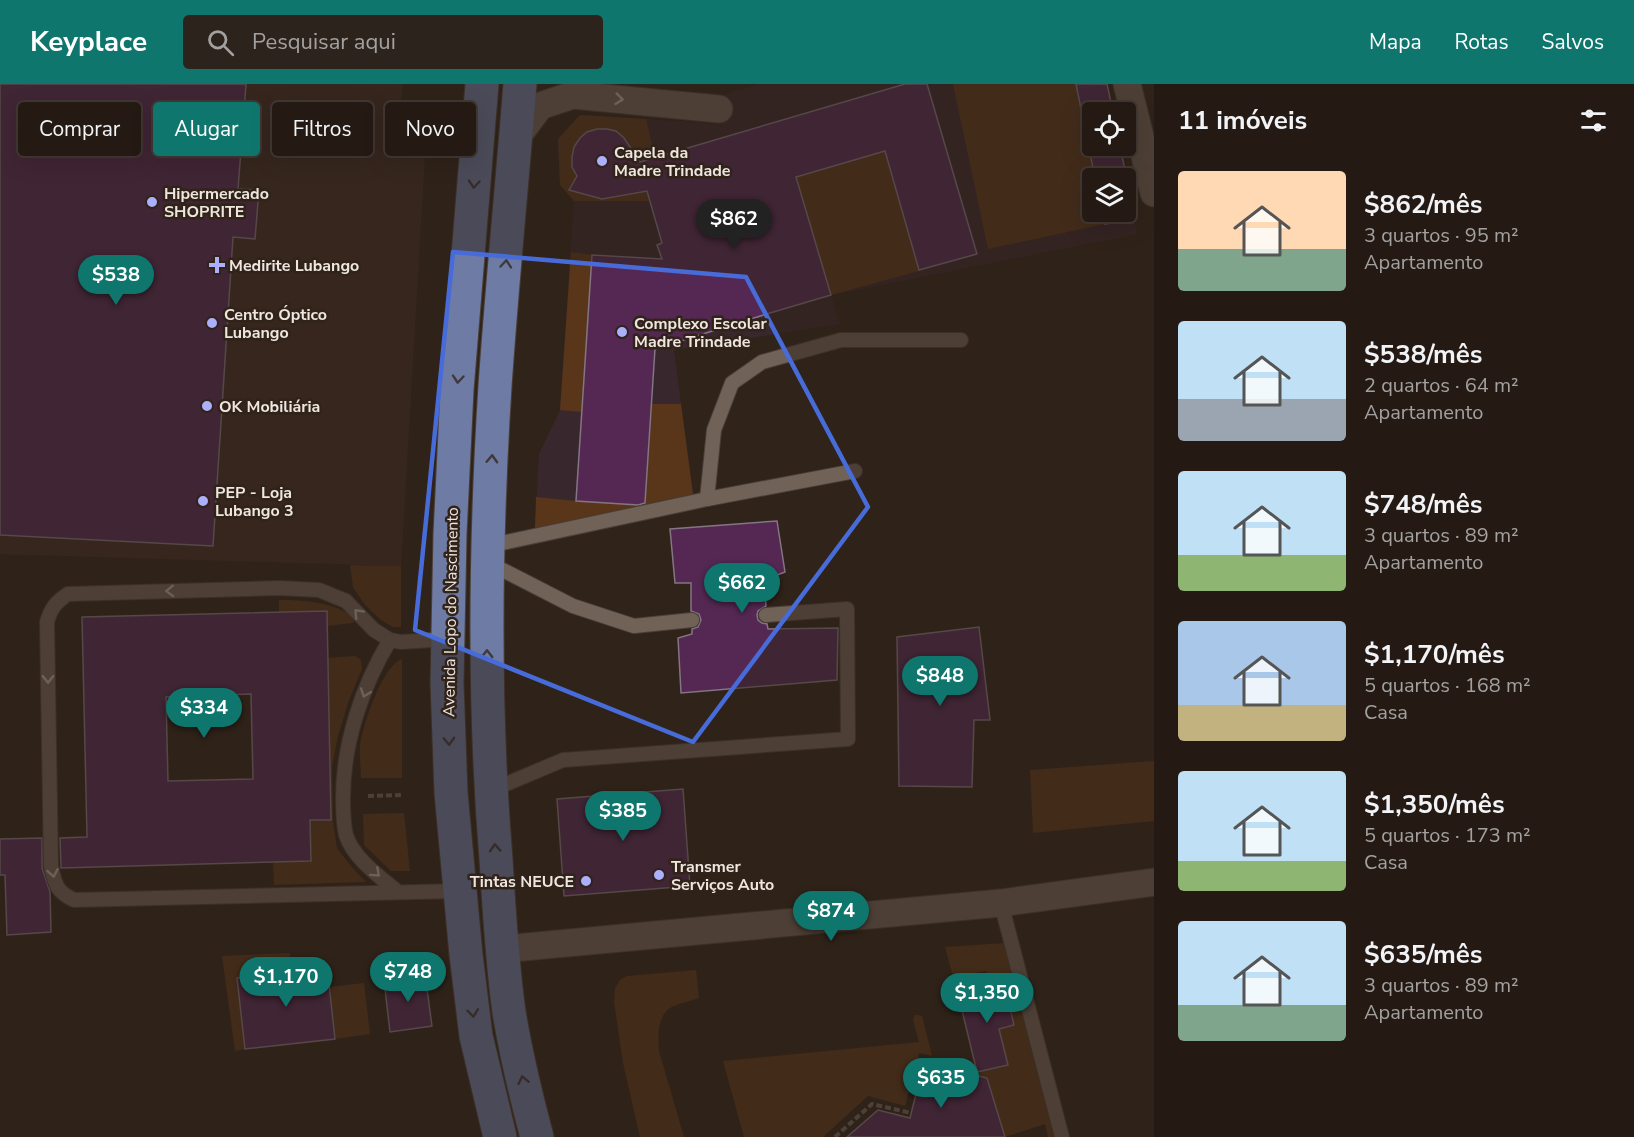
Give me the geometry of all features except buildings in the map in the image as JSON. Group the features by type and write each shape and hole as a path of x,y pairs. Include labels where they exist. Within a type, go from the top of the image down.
{"main road":[{"name":"Avenida Lopo do Nascimento","path":"482,84 457,390 450,534 447,683 451,793 476,1036 500,1137"},
{"path":"520,84 496,384 488,555 487,717 502,949 510,1014 537,1137"}],"street":[{"path":"1127,84 1154,193"},
{"path":"516,138 540,106 573,94 668,94 719,109"},
{"path":"502,949 1001,903 1154,882"}],"lane":[{"path":"706,499 714,430 732,383 762,362 841,340 962,340"},
{"path":"488,555 706,499 855,471"},
{"path":"488,555 573,606 634,626 692,620"},
{"path":"448,639 401,642 390,640 374,630 346,601 319,590 279,588 68,594 51,609 47,622 51,866 54,882 63,895 74,900 460,891"},
{"path":"490,791 563,760 848,739 847,609 766,615"},
{"path":"390,640 380,655 349,740 343,776 343,809 346,835 359,858 398,892"},
{"path":"1001,903 1062,1137"}],"path":[{"path":"363,796 403,795"},
{"path":"834,1137 873,1104 911,1113"}],"highlighted area":[{"path":"453,252 746,277 868,507 693,742 415,630"}],"shaded area":[{"path":"0,84 403,84 401,102 385,102 385,156 425,156 401,566 0,554"},
{"path":"759,84 1107,84 1111,102 1082,102 1082,156 1122,156 1124,168 1082,168 1082,222 1135,222 1137,234 831,295 840,324 674,350 693,494 535,528 539,454 560,410 574,201 560,185 558,139 580,115 721,124 717,97"},
{"path":"953,84 1076,84 1082,114 1082,156 1091,156 1093,168 1082,168 1082,222 1104,222 1105,224 988,249"},
{"path":"580,115 646,119 655,158 650,201 574,201 560,185 558,139","holes":["597,129 621,134 633,155 602,199 570,190 577,176 572,160 575,148"]},
{"path":"885,151 919,271 831,295 796,177"},
{"path":"571,252 592,255 582,412 560,410"},
{"path":"652,404 681,404 693,494 645,504"},
{"path":"536,497 643,505 535,528"},
{"path":"350,565 401,566 401,627 393,627 381,620 365,605 353,587"},
{"path":"279,600 309,601 329,605 355,618 353,623 327,626 326,611 279,612"},
{"path":"355,656 361,660 362,669 349,700 338,736 332,767 333,822 337,848 366,882 274,885 273,862 311,861 310,820 331,820 327,658"},
{"path":"402,659 402,778 361,778 360,746 369,711 387,673"},
{"path":"1154,761 1154,821 1033,833 1030,770"},
{"path":"404,813 410,871 391,871 364,845 363,814"},
{"path":"1004,943 1054,1137 1048,1137 1045,1124 1005,1137 975,1075 984,1070 975,1035 1014,1025 1004,983 990,986 986,971 953,977 945,947"},
{"path":"290,953 290,971 237,978 245,1049 235,1051 222,956"},
{"path":"696,970 699,998 670,1008 663,1017 659,1034 659,1051 684,1137 640,1137 623,1063 614,1002 615,988 620,980 627,976"},
{"path":"364,983 370,1034 335,1039 329,987"},
{"path":"915,1015 922,1016 932,1056 919,1053 905,1106 868,1096 823,1137 744,1137 723,1061 919,1042 913,1020"}],"place":[{"name":"Capela da Madre Trindade","path":"602,161"},
{"name":"Hipermercado SHOPRITE","path":"152,202"},
{"name":"Medirite Lubango","path":"217,265"},
{"name":"Centro Óptico Lubango","path":"212,323"},
{"name":"Complexo Escolar Madre Trindade","path":"622,332"},
{"name":"OK Mobiliária","path":"207,406"},
{"name":"PEP - Loja Lubango 3","path":"203,501"},
{"name":"Transmer Serviços Auto","path":"659,875"},
{"name":"Tintas NEUCE","path":"586,881"}]}
